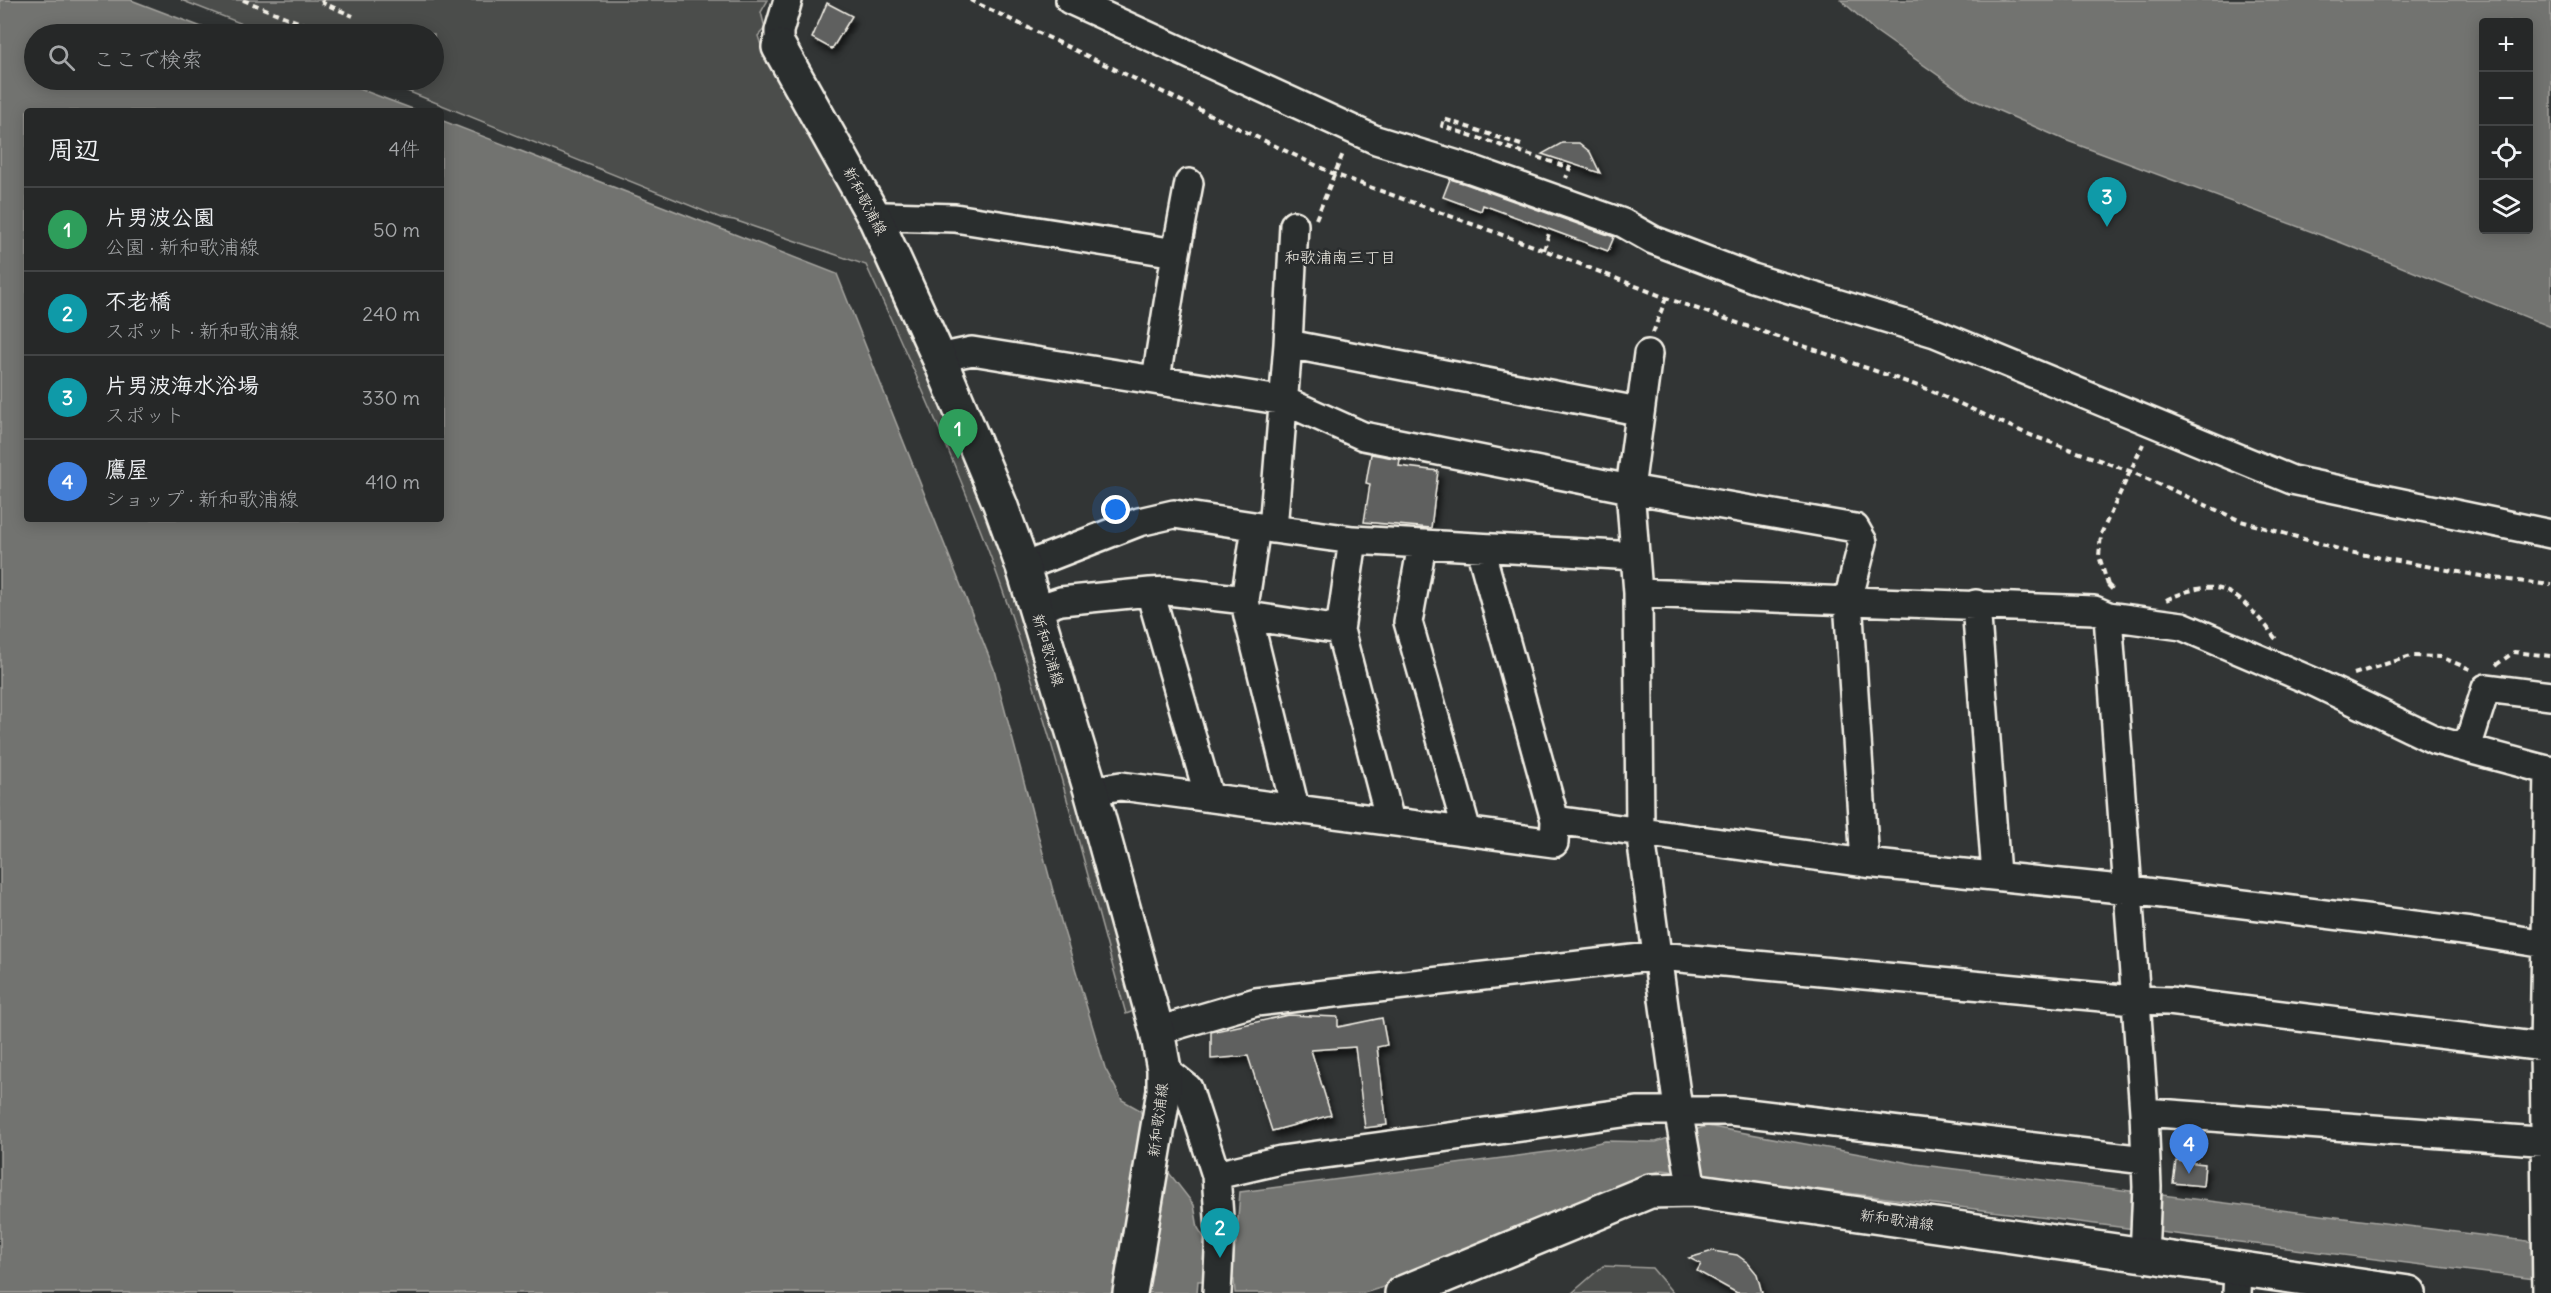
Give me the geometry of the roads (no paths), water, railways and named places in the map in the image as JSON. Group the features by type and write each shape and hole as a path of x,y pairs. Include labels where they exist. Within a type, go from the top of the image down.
{"main road":[{"name":"新和歌浦線","path":"779,47 876,220 939,358 1023,567 1090,791 1157,1031 1164,1069 1161,1114 1130,1293"},
{"name":"新和歌浦線","path":"1402,1293 1650,1191 1691,1183 2145,1245 2237,1282 2409,1293"}],"street":[{"path":"779,47 779,31 788,0"},
{"path":"1070,0 1376,140 1471,169 1623,223 1653,240 1754,278 1935,333 2292,480 2551,534"},
{"path":"1156,379 1189,183"},
{"path":"876,220 885,216 956,218 1176,253"},
{"path":"1295,808 1246,608 1265,528 1285,401 1288,344 1304,225"},
{"path":"1288,344 1638,411"},
{"path":"1650,345 1638,411 1630,489 1638,594 1640,830 1659,956 1679,1116 1691,1183"},
{"path":"939,358 972,351 1285,401 1363,436 1630,489 1855,528 1863,542 1848,600 1864,863"},
{"path":"1023,567 1139,522 1174,514 1353,540 1422,546 1635,556"},
{"path":"1353,540 1340,630 1390,821"},
{"path":"1422,546 1408,622 1467,831"},
{"path":"1090,791 1121,786 1554,843 1555,820 1480,548"},
{"path":"1036,609 1060,601 1168,591 1340,630"},
{"path":"1150,592 1209,797"},
{"path":"1638,594 1976,604 2114,611 2182,626 2316,683 2435,740 2550,770 2547,1292"},
{"path":"1976,604 1996,875"},
{"path":"2114,611 2134,1000 2144,1112 2147,1187 2145,1245"},
{"path":"2467,748 2486,688 2551,696"},
{"path":"1555,820 1640,830 1864,863 2130,890 2471,932 2548,944"},
{"path":"1157,1031 1256,1002 1659,956 2134,1000 2169,1000 2548,1047"},
{"path":"1164,1069 1188,1088 1216,1175 1220,1231 1217,1293"},
{"path":"1216,1175 1281,1160 1637,1111 1679,1116 1731,1111 2145,1160"},
{"path":"2144,1112 2548,1141"}],"place":[{"name":"片男波海水浴場","path":"2107,227"},
{"name":"片男波公園","path":"958,459"},
{"name":"鷹屋","path":"2189,1174"},
{"name":"不老橋","path":"1220,1258"}],"district":[{"name":"和歌浦南三丁目","path":"1340,257"}]}
